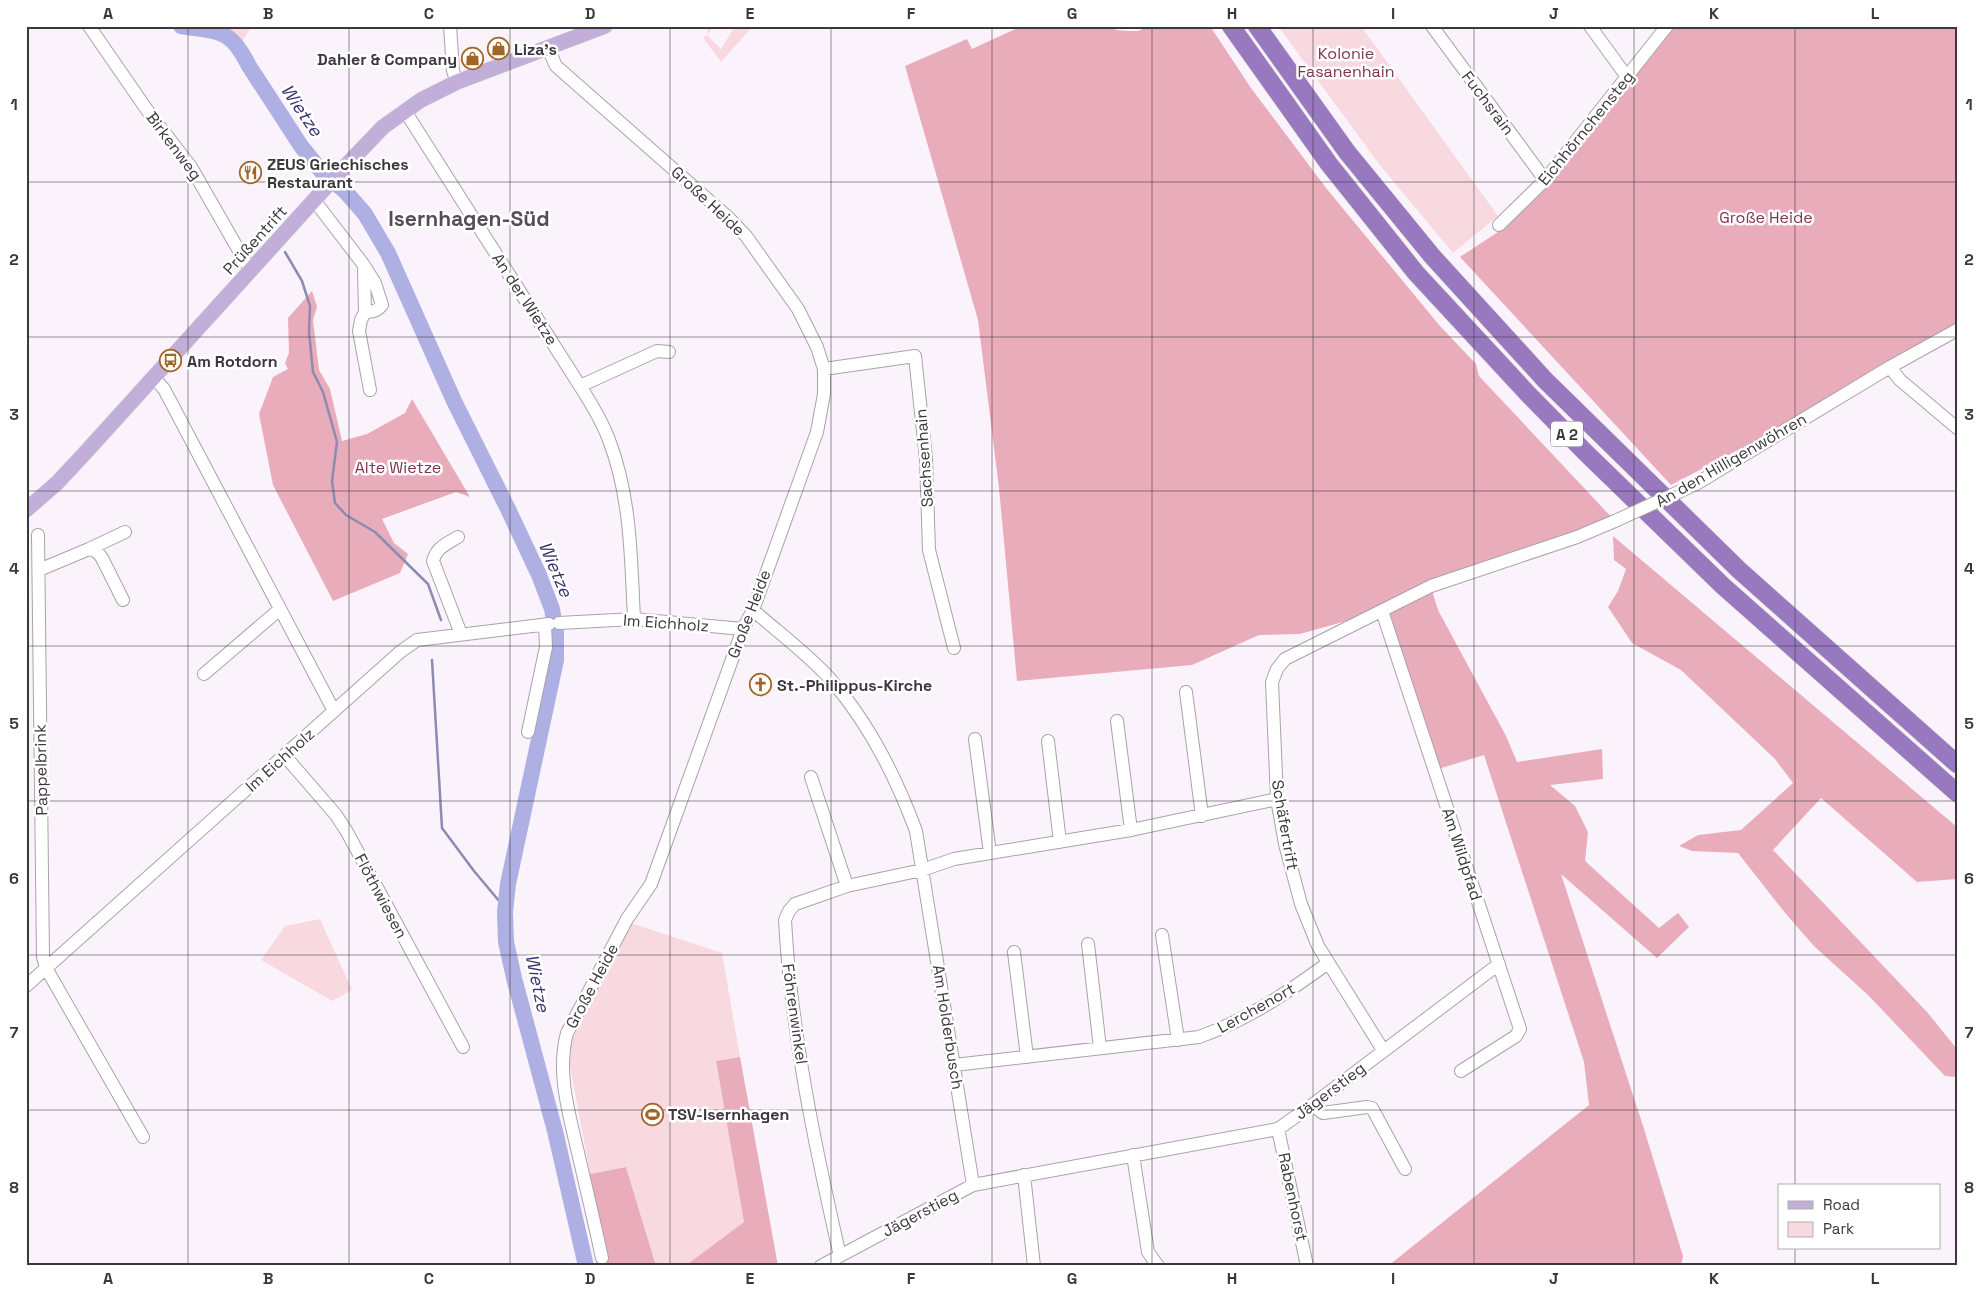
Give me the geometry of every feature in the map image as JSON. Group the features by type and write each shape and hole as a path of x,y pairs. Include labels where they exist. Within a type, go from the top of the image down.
{"highway":[{"name":"A 2","path":"1231,26 1329,164 1416,273 1528,394 1723,586 1957,793"},
{"name":"A 2","path":"1258,26 1347,152 1432,256 1545,380 1740,570 1957,764"}],"main road":[{"name":"Prüßentrift","path":"26,510 57,483 373,136 421,100 457,82 548,48 580,31 605,26"}],"street":[{"name":"Birkenweg","path":"89,26 147,110 191,167 246,263 252,269"},
{"path":"450,26 453,71 457,82"},
{"name":"Fuchsrain","path":"1432,26 1545,180"},
{"path":"1590,26 1627,78"},
{"name":"Eichhörnchensteg","path":"1500,225 1545,180 1667,26"},
{"name":"Große Heide","path":"548,48 556,66 697,189 746,236 798,309 810,330 824,369 824,394 817,432 752,610 743,629 651,884 627,919 567,1033 563,1049 563,1072 567,1102 602,1258"},
{"name":"An der Wietze","path":"405,111 580,386 598,416 609,440 626,501 630,533 634,619"},
{"path":"314,200 363,264 375,283 382,305 378,310 365,312 360,320 359,331 370,390"},
{"name":"An den Hilligenwöhren","path":"1382,611 1431,586 1577,537 1696,484 1890,367 1957,330"},
{"path":"580,386 657,351 669,352"},
{"name":"Sachsenhain","path":"824,369 915,356 926,459 929,550 954,648"},
{"path":"1890,367 1900,380 1957,428"},
{"path":"154,378 164,389 334,711"},
{"path":"39,570 125,532"},
{"name":"Pappelbrink","path":"38,535 43,957 46,968"},
{"path":"458,537 440,547 435,553 433,561 461,634"},
{"path":"89,549 98,552 123,600"},
{"path":"204,674 280,609"},
{"name":"Am Holderbusch","path":"752,610 830,680 866,725 907,806 916,830 973,1185"},
{"name":"Schäfertrift","path":"1382,611 1285,660 1277,669 1272,682 1277,799 1285,844 1301,904 1313,934 1328,963 1383,1050"},
{"name":"Am Wildpfad","path":"1382,611 1520,1029 1516,1036 1461,1070"},
{"name":"Im Eichholz","path":"26,986 400,652 418,640 551,624 634,619 743,629"},
{"path":"528,732 551,624"},
{"path":"1186,692 1202,816"},
{"path":"1117,720 1131,830"},
{"path":"975,739 990,853"},
{"path":"1048,741 1060,842"},
{"name":"Flöthwiesen","path":"285,756 336,815 347,832 463,1047"},
{"path":"811,777 847,886"},
{"name":"Föhrenwinkel","path":"840,1256 824,1186 793,1016 786,920 789,911 795,904 847,886 922,870 954,859 1131,830 1277,799"},
{"path":"1162,935 1178,1040"},
{"path":"1088,944 1100,1048"},
{"path":"1014,952 1027,1057"},
{"name":"Lerchenort","path":"954,1065 1199,1037 1241,1020 1289,992 1328,963"},
{"name":"Jägerstieg","path":"821,1266 973,1185 1278,1129 1499,964"},
{"path":"46,968 143,1136"},
{"path":"1312,1105 1323,1113 1367,1107 1372,1108 1405,1169"},
{"name":"Rabenhorst","path":"1278,1129 1307,1266"},
{"path":"1133,1155 1148,1252 1158,1266"},
{"path":"1024,1176 1034,1266"}],"green space":[{"path":"165,26 252,26 244,38 239,53 222,37 214,34"},
{"path":"707,26 714,26 707,35"},
{"path":"735,26 753,26 721,62 703,38 707,35 721,49"},
{"path":"1022,26 1112,26 1116,30 1138,31 1149,26 1210,26 1251,88 1326,188 1440,326 1476,364 1479,376 1615,521 1431,587 1438,610 1506,736 1517,762 1602,749 1603,779 1550,785 1575,806 1588,832 1585,861 1659,928 1678,913 1689,927 1657,958 1561,874 1683,1256 1681,1266 1388,1266 1589,1105 1584,1062 1484,755 1435,770 1382,611 1300,634 1259,635 1192,665 1017,681 999,488 978,320 905,66 967,39 972,49"},
{"name":"Kolonie Fasanenhain","path":"1278,26 1361,26 1498,216 1453,253 1379,164"},
{"name":"Große Heide","path":"1667,26 1957,26 1957,326 1801,417 1671,485 1460,257 1501,230"},
{"path":"312,291 317,307 313,320 319,370 330,389 342,441 367,434 405,413 412,399 470,497 456,492 382,519 394,543 408,554 400,573 333,601 273,485 259,414 273,377 288,369 285,363 289,353 288,318"},
{"path":"1613,536 1957,827 1957,879 1917,882 1821,798 1773,850 1927,1012 1957,1049 1957,1077 1945,1076 1868,995 1814,946 1738,853 1692,851 1679,846 1698,835 1741,830 1793,783 1775,759 1681,670 1632,643 1608,607 1618,591 1626,569 1614,560"},
{"path":"320,919 352,990 332,1001 261,960 285,926"},
{"name":"TSV-Isernhagen","path":"631,923 722,953 740,1057 716,1061 744,1222 685,1266 656,1266 626,1167 590,1174 569,1061 570,1037"},
{"path":"740,1057 778,1266 685,1266 744,1222 716,1061"},
{"path":"626,1167 656,1266 608,1266 590,1174"}],"waterway":[{"name":"Wietze","path":"181,26 214,31 229,38 236,45 301,146 322,172 345,191 365,214 388,253 454,401 539,575 552,609 556,632 556,660 508,884 505,912 506,942 555,1131 586,1266"},
{"name":"Alte Wietze","path":"285,252 302,281 310,306 309,332 313,372 323,392 337,442 332,481 335,503 346,515 375,532 428,584 441,620"},
{"name":"Alte Wietze","path":"432,660 442,828 505,908"}],"place":[{"name":"Liza's","path":"498,49"},
{"name":"Dahler & Company","path":"473,59"},
{"name":"ZEUS Griechisches Restaurant","path":"251,173"},
{"name":"Am Rotdorn","path":"171,361"},
{"name":"St.-Philippus-Kirche","path":"761,685"},
{"name":"TSV-Isernhagen","path":"652,1114"}],"district":[{"name":"Isernhagen-Süd","path":"469,218"}]}
